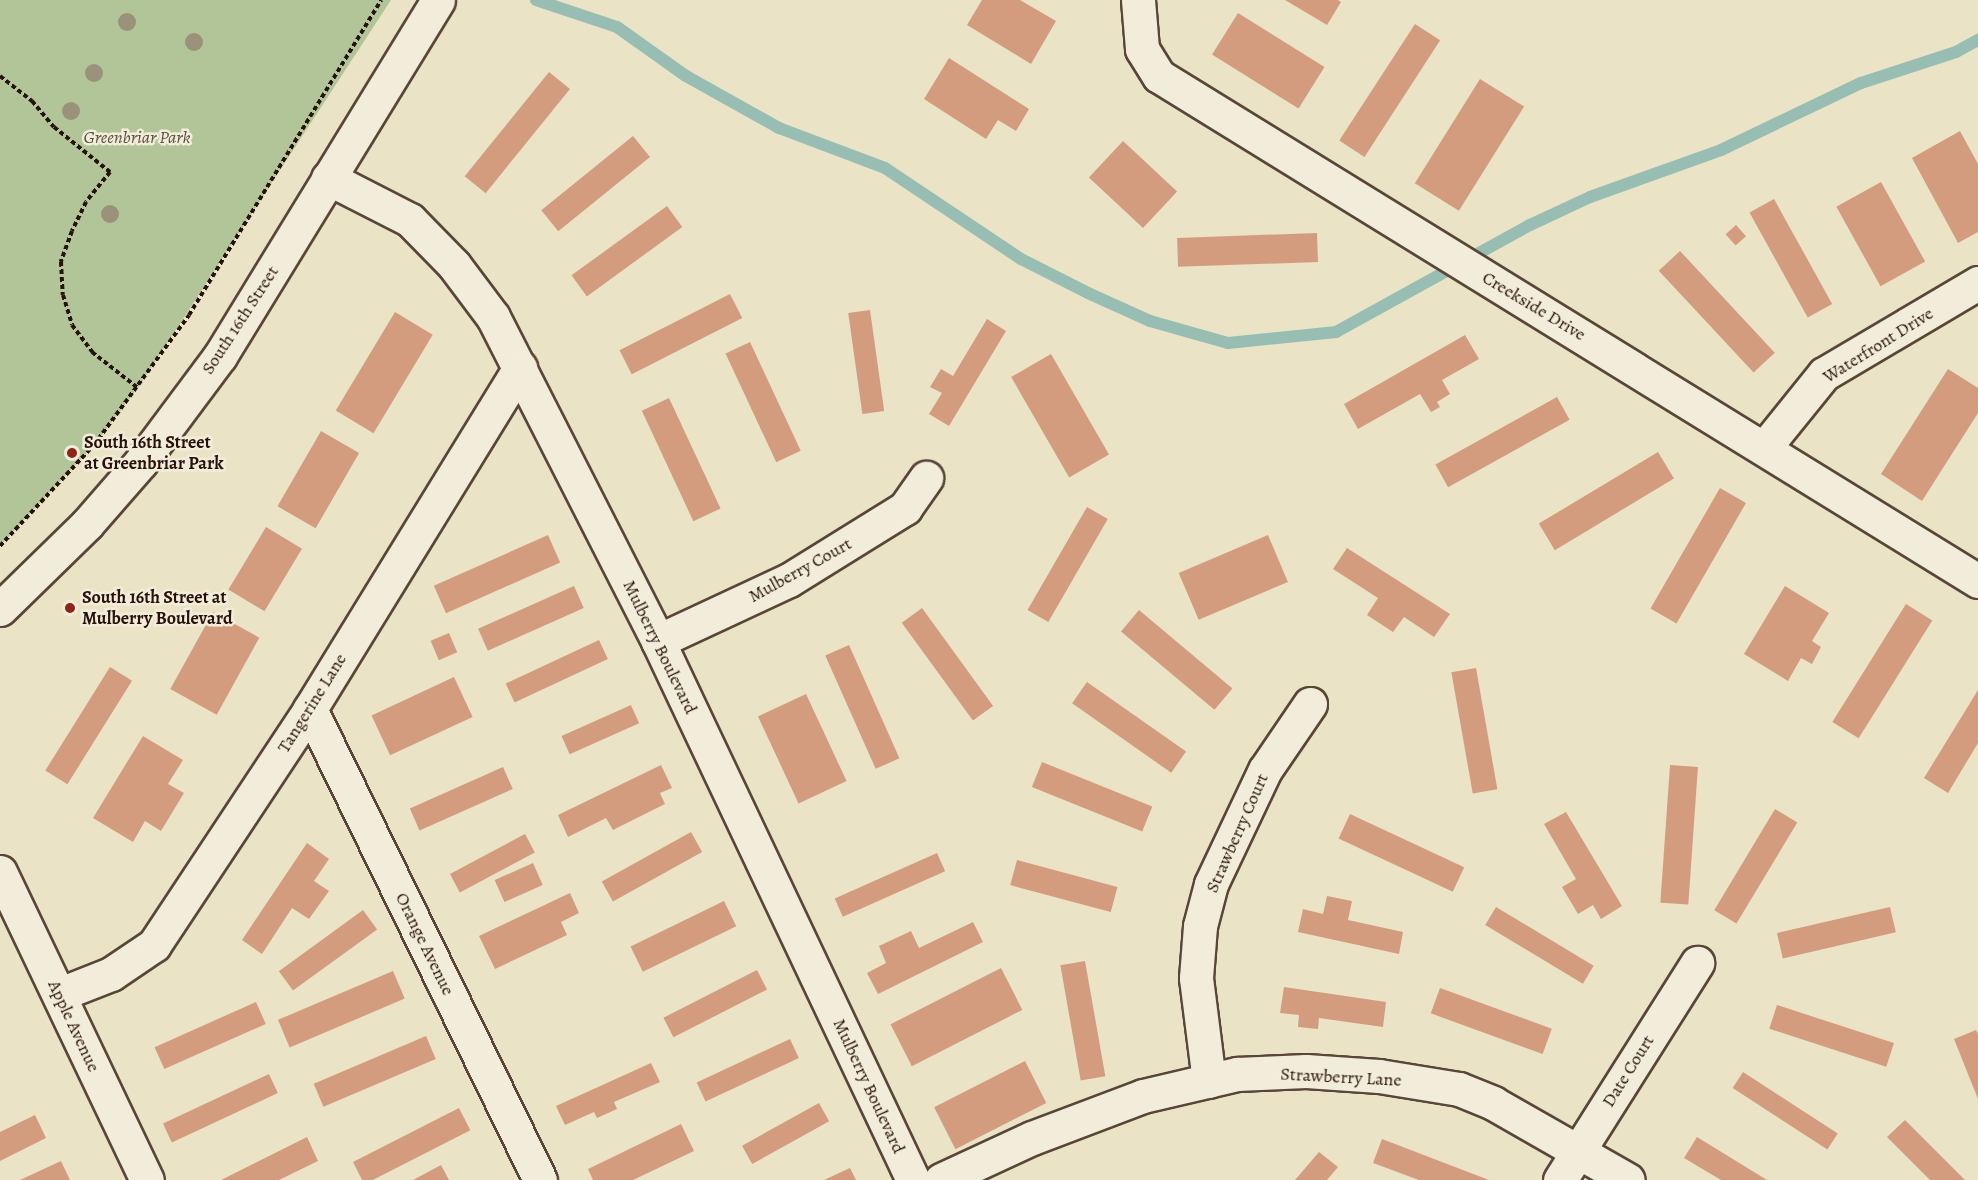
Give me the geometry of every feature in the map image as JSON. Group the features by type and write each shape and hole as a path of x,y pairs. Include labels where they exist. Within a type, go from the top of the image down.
{"street":[{"name":"South 16th Street","path":"0,609 48,565 141,462 220,356 438,0"},
{"name":"Creekside Drive","path":"1138,0 1142,49 1159,76 1765,447 1978,581"},
{"name":"Mulberry Boulevard","path":"328,178 410,220 467,282 493,318 658,641 913,1180"},
{"name":"Waterfront Drive","path":"1765,447 1824,374 1978,283"},
{"name":"Tangerine Lane","path":"60,994 111,974 154,945 310,709 520,367"},
{"name":"Mulberry Court","path":"658,641 789,580 905,508 926,478"},
{"name":"Strawberry Court","path":"1209,1081 1196,978 1200,927 1210,884 1265,770 1310,704"},
{"name":"Orange Avenue","path":"310,709 540,1180"},
{"name":"Apple Avenue","path":"0,872 147,1180"},
{"name":"Date Court","path":"1560,1180 1696,963"},
{"name":"Strawberry Lane","path":"941,1180 1032,1138 1143,1096 1237,1074 1306,1071 1379,1076 1459,1089 1493,1103 1628,1180"}],"path":[{"path":"0,546 94,445 138,388 189,315 381,0"},
{"path":"0,76 32,101 54,127 110,172 86,202 72,231 61,262 63,295 72,325 92,352 138,388"}],"green space":[{"name":"Greenbriar Park","path":"0,0 391,0 138,388 94,445 0,546"}],"building":[{"path":"982,0 1020,0 1056,21 1031,64 967,25"},
{"path":"1285,0 1338,0 1341,2 1327,25"},
{"path":"1238,13 1325,67 1299,109 1212,55"},
{"path":"1415,24 1440,40 1364,157 1339,141"},
{"path":"949,58 1029,109 1016,131 998,120 986,139 924,99"},
{"path":"549,72 570,89 486,193 465,176"},
{"path":"1480,79 1524,107 1459,211 1415,183"},
{"path":"1960,131 1978,164 1978,232 1958,243 1912,158"},
{"path":"633,136 650,157 558,231 541,210"},
{"path":"1123,141 1177,191 1143,228 1089,178"},
{"path":"1881,182 1925,262 1881,286 1836,207"},
{"path":"1774,199 1832,304 1808,318 1750,213"},
{"path":"667,206 682,227 587,296 572,275"},
{"path":"1736,225 1746,236 1736,246 1726,234"},
{"path":"1317,233 1318,262 1178,267 1177,238"},
{"path":"1680,251 1775,353 1754,372 1659,271"},
{"path":"730,294 742,318 632,374 620,350"},
{"path":"870,310 884,411 862,414 848,313"},
{"path":"395,312 433,335 373,433 336,411"},
{"path":"987,319 1006,331 949,426 929,414 942,393 930,387 941,369 953,376"},
{"path":"1465,335 1479,359 1442,380 1450,394 1437,402 1440,407 1431,412 1420,394 1358,429 1344,404"},
{"path":"750,342 801,451 776,462 726,353"},
{"path":"1051,354 1109,454 1069,477 1011,377"},
{"path":"1948,369 1978,388 1978,413 1922,501 1881,474"},
{"path":"1557,397 1570,420 1448,487 1435,464"},
{"path":"669,398 721,509 693,521 642,411"},
{"path":"321,431 359,453 316,528 278,506"},
{"path":"1658,452 1674,479 1555,550 1539,524"},
{"path":"1720,488 1746,503 1676,623 1650,608"},
{"path":"1087,507 1108,519 1048,622 1028,610"},
{"path":"266,527 302,549 264,611 228,590"},
{"path":"548,535 560,562 446,613 434,586"},
{"path":"1268,535 1288,582 1199,620 1179,573"},
{"path":"1347,548 1450,614 1434,637 1404,617 1393,632 1367,615 1378,598 1333,569"},
{"path":"574,586 584,608 488,651 478,629"},
{"path":"1785,586 1829,613 1812,641 1821,647 1812,664 1801,658 1788,681 1744,654"},
{"path":"1906,604 1932,620 1859,738 1832,722"},
{"path":"922,608 993,706 973,721 902,623"},
{"path":"1139,610 1232,688 1214,710 1121,631"},
{"path":"213,612 259,638 217,715 170,689"},
{"path":"449,633 457,652 439,660 431,641"},
{"path":"599,640 608,659 515,703 506,684"},
{"path":"849,645 899,758 876,769 825,656"},
{"path":"110,667 132,681 67,784 45,770"},
{"path":"1476,668 1497,789 1473,793 1451,672"},
{"path":"454,677 473,717 390,755 372,715"},
{"path":"1087,682 1186,751 1171,773 1072,703"},
{"path":"1978,690 1978,743 1948,793 1924,778"},
{"path":"806,694 847,781 799,803 758,716"},
{"path":"631,705 639,723 570,754 562,736"},
{"path":"143,736 183,760 168,784 184,793 161,831 145,821 133,842 93,818"},
{"path":"1042,762 1152,807 1142,832 1032,787"},
{"path":"661,765 672,788 660,793 665,804 613,830 606,818 568,837 558,815"},
{"path":"1670,765 1698,767 1688,905 1660,903"},
{"path":"503,767 513,789 420,830 410,808"},
{"path":"1775,809 1797,822 1737,924 1714,910"},
{"path":"1566,812 1622,906 1601,919 1593,905 1578,914 1562,887 1576,879 1544,824"},
{"path":"1350,814 1464,867 1453,892 1339,838"},
{"path":"691,832 702,852 613,902 602,881"},
{"path":"525,834 535,853 460,892 450,874"},
{"path":"307,843 329,859 314,881 329,891 309,919 292,908 262,954 242,940"},
{"path":"937,853 945,871 843,917 835,899"},
{"path":"1017,860 1117,887 1111,912 1010,885"},
{"path":"533,863 543,885 504,902 495,880"},
{"path":"570,893 579,913 561,922 567,935 495,969 479,936"},
{"path":"1327,896 1352,901 1348,920 1403,932 1399,954 1298,932 1303,909 1323,914"},
{"path":"724,901 736,926 643,972 631,947"},
{"path":"1496,907 1594,966 1583,984 1485,925"},
{"path":"1890,907 1896,932 1783,958 1777,933"},
{"path":"363,910 377,929 293,991 279,971"},
{"path":"973,922 983,942 878,994 867,973 886,963 879,946 911,931 919,948"},
{"path":"1085,961 1105,1076 1081,1081 1060,965"},
{"path":"1001,968 1022,1010 912,1066 891,1024"},
{"path":"757,970 767,990 673,1037 663,1018"},
{"path":"393,971 405,999 290,1047 278,1020"},
{"path":"1284,987 1386,1002 1383,1027 1319,1018 1318,1029 1298,1027 1299,1015 1280,1013"},
{"path":"1440,988 1552,1029 1543,1054 1431,1013"},
{"path":"256,1002 266,1024 164,1069 155,1047"},
{"path":"1777,1005 1894,1043 1886,1067 1769,1029"},
{"path":"1976,1030 1978,1034 1978,1099 1954,1039"},
{"path":"426,1036 436,1059 323,1107 314,1084"},
{"path":"790,1039 799,1058 706,1102 697,1083"},
{"path":"1025,1061 1046,1103 955,1149 934,1107"},
{"path":"651,1063 660,1082 614,1102 617,1109 597,1118 594,1112 565,1125 556,1106"},
{"path":"1743,1072 1838,1134 1827,1149 1733,1088"},
{"path":"269,1074 278,1093 172,1142 163,1123"},
{"path":"819,1103 829,1121 752,1164 742,1146"},
{"path":"459,1108 470,1130 373,1180 362,1180 353,1162"},
{"path":"35,1115 46,1138 0,1161 0,1132"},
{"path":"1905,1120 1965,1180 1930,1180 1887,1137"},
{"path":"681,1124 694,1151 633,1180 593,1180 588,1169"},
{"path":"307,1137 318,1161 279,1180 221,1180"},
{"path":"1697,1137 1767,1180 1721,1180 1684,1158"},
{"path":"1382,1139 1489,1180 1419,1180 1373,1163"},
{"path":"1319,1152 1338,1167 1327,1180 1295,1180"},
{"path":"61,1161 70,1180 20,1180"},
{"path":"441,1165 449,1180 413,1180"},
{"path":"850,1168 856,1180 824,1180"}],"waterway":[{"path":"536,0 617,27 686,76 779,128 885,168 1021,259 1088,293 1150,321 1228,343 1336,332 1530,225 1590,197 1721,150 1861,83 1956,52 1978,40"}],"place":[{"name":"South 16th Street at Greenbriar Park","path":"72,453"},
{"name":"South 16th Street at Mulberry Boulevard","path":"70,608"}]}
